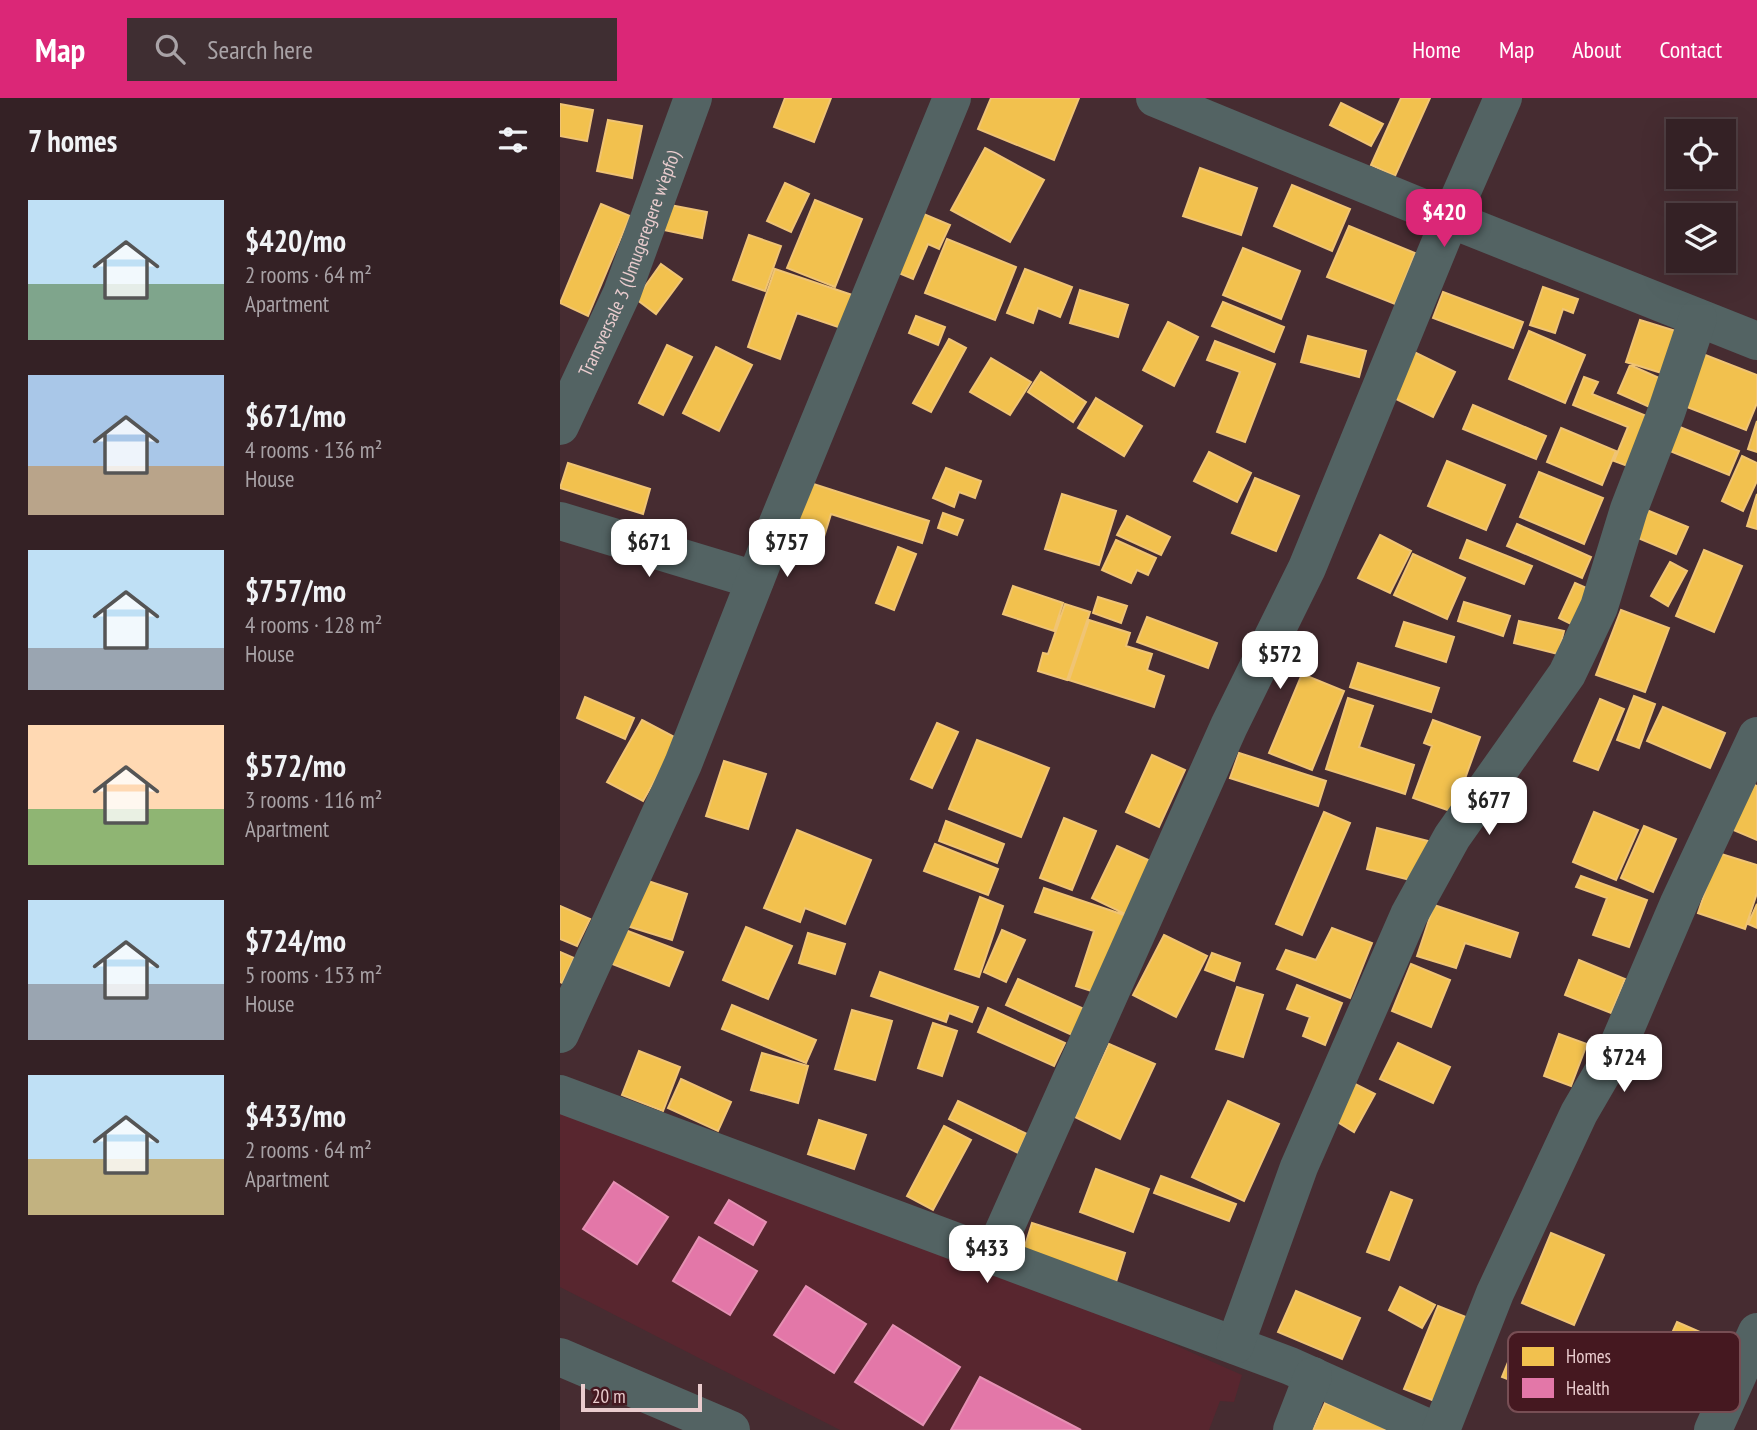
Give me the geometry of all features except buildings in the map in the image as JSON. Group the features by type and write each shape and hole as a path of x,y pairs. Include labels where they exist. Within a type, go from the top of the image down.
{"street":[{"name":"Transversale 3 (Umugeregere w'epfo)","path":"560,426 622,293 674,145 694,98"},
{"path":"560,1034 683,764 755,580 952,98"},
{"path":"1155,98 1757,341"},
{"path":"993,1255 1223,739 1307,568 1450,219 1503,98"},
{"path":"1235,1345 1299,1167 1409,915 1452,837 1567,674 1599,607 1629,509 1666,413 1698,317"},
{"path":"560,521 755,580"},
{"path":"1441,1430 1495,1293 1579,1113 1618,1046 1679,903 1757,736"},
{"path":"560,1094 1235,1345 1313,1376 1433,1430"},
{"path":"1740,1370 1757,1332"},
{"path":"560,1357 731,1430"},
{"path":"1292,1430 1313,1376"},
{"path":"1713,1430 1721,1412"}],"shaded area":[{"path":"560,1094 876,1212 1242,1375 1234,1402 1220,1401 1209,1430 840,1430 560,1287"}]}
